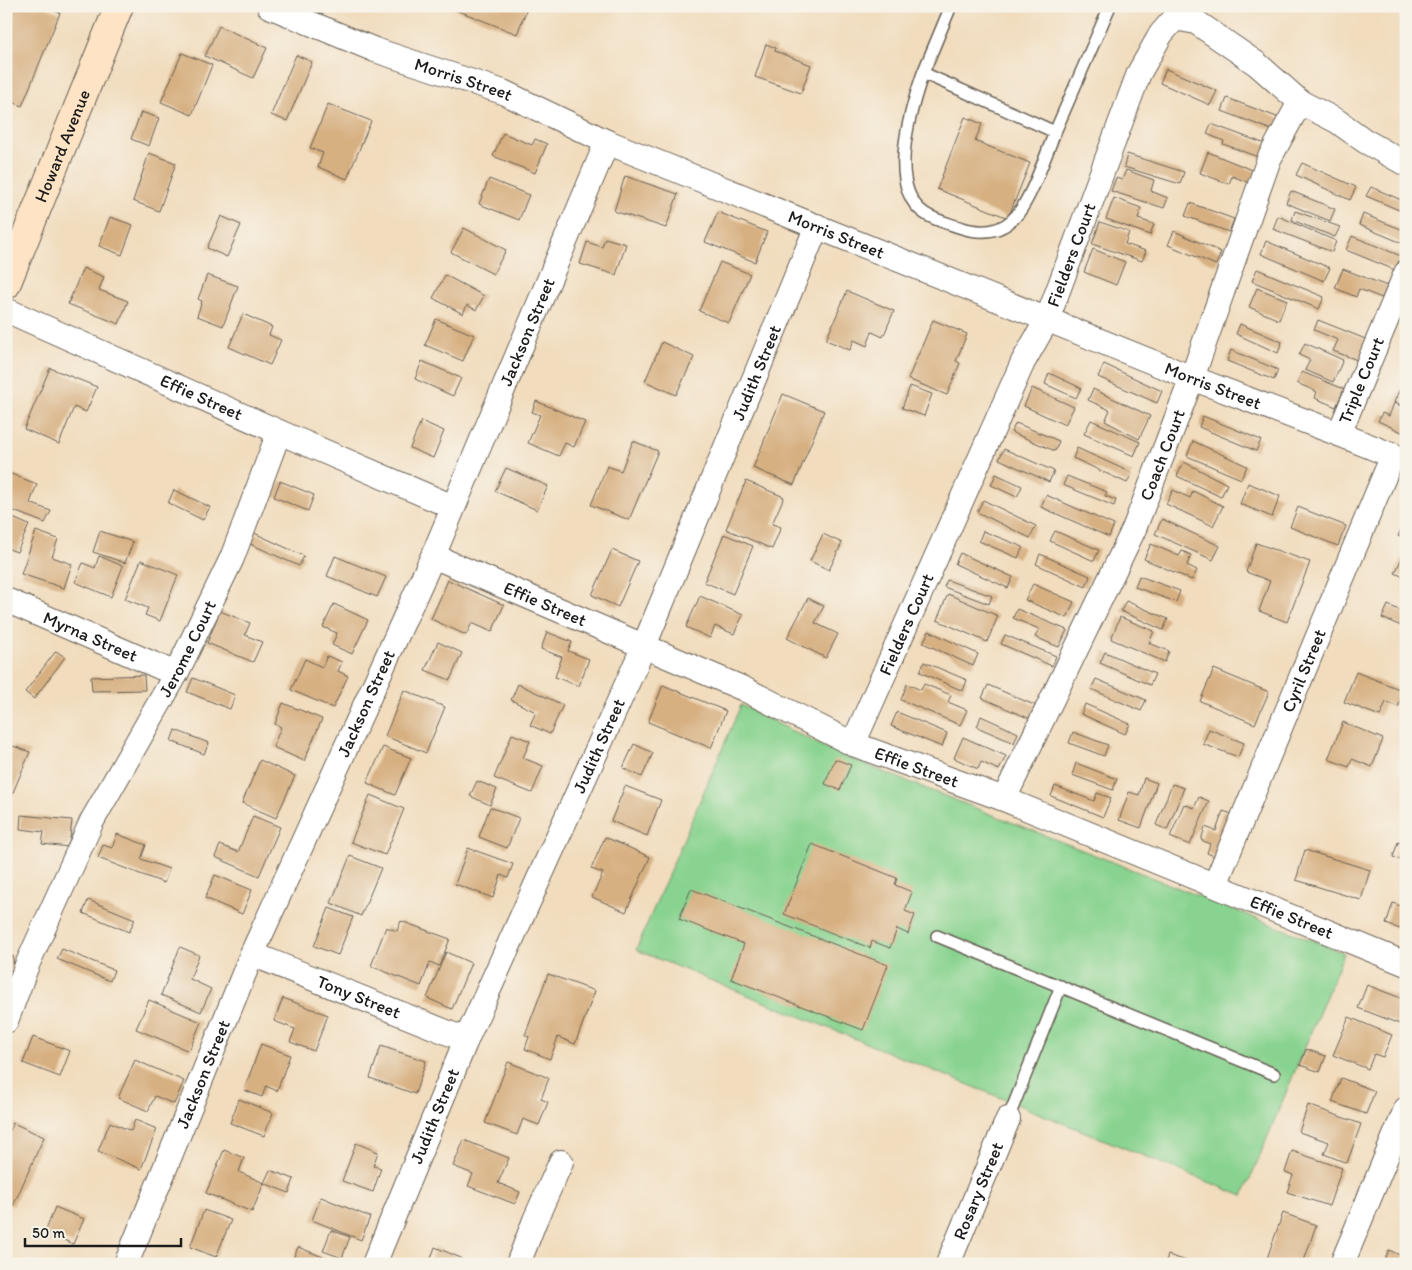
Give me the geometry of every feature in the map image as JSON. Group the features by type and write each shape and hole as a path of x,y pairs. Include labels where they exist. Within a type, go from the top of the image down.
{"main road":[{"name":"Howard Avenue","path":"6,285 119,6"}],"street":[{"name":"Morris Street","path":"270,6 375,50 503,92 607,142 1192,378 1399,458"},
{"name":"Fielders Court","path":"853,744 1023,362 1047,320 1138,73 1161,34 1175,18 1196,22 1257,64 1300,102 1337,121 1365,141 1406,164"},
{"name":"Coach Court","path":"1004,799 1134,529 1192,378 1269,160 1300,102"},
{"name":"Jackson Street","path":"126,1264 252,954 433,556 607,142"},
{"name":"Judith Street","path":"374,1264 466,1040 644,646 817,226"},
{"name":"Triple Court","path":"1339,434 1406,272"},
{"name":"Effie Street","path":"6,310 279,432 453,507"},
{"name":"Jerome Court","path":"6,1021 28,965 92,821 176,674 232,558 279,432"},
{"name":"Cyril Street","path":"1215,885 1399,458"},
{"name":"Effie Street","path":"433,556 744,689 853,744 1004,799 1406,964"},
{"name":"Myrna Street","path":"6,600 176,674"},
{"name":"Tony Street","path":"252,954 466,1040"},
{"path":"1342,1264 1406,1110"},
{"name":"Rosary Street","path":"948,1264 1008,1119"},
{"path":"518,1264 561,1162"}],"lane":[{"path":"951,6 911,107 904,166 905,179 907,191 923,212 942,222 970,231 1002,228 1013,220 1023,208 1110,6"},
{"path":"923,73 1055,132"},
{"path":"937,936 1274,1074"},
{"path":"1008,1119 1061,986"}],"green space":[{"path":"741,705 838,754 1344,953 1243,1196 636,950"}],"building":[{"path":"6,6 43,6 60,13 22,106 6,99"},
{"path":"446,6 528,6 517,34"},
{"path":"219,26 267,48 253,78 205,56"},
{"path":"766,44 776,48 775,51 811,65 801,93 755,77"},
{"path":"182,53 212,65 192,115 161,102"},
{"path":"296,55 312,62 287,121 271,115"},
{"path":"1166,69 1217,91 1210,105 1160,83"},
{"path":"1227,98 1282,119 1277,132 1222,111"},
{"path":"328,104 371,121 347,179 318,167 323,153 310,148"},
{"path":"141,112 159,118 149,146 131,139"},
{"path":"965,117 982,124 975,141 1030,163 1008,218 937,189"},
{"path":"1211,124 1271,146 1266,160 1223,144 1224,141 1207,134"},
{"path":"503,133 532,145 535,139 547,144 535,173 493,156"},
{"path":"1208,152 1257,172 1252,184 1232,176 1229,184 1200,173"},
{"path":"149,153 176,163 159,211 133,201"},
{"path":"1127,154 1184,172 1180,184 1124,167"},
{"path":"1302,163 1356,187 1350,200 1296,175"},
{"path":"1126,170 1154,180 1151,191 1168,198 1164,208 1111,191 1116,178 1122,180"},
{"path":"625,176 678,194 666,228 614,211"},
{"path":"489,179 529,195 519,220 479,204"},
{"path":"1371,187 1406,202 1406,213 1366,196"},
{"path":"1291,191 1335,209 1330,221 1286,203"},
{"path":"1114,198 1141,208 1138,219 1154,224 1150,235 1106,219"},
{"path":"1190,203 1234,219 1229,232 1185,216"},
{"path":"1295,211 1340,227 1335,237 1292,220"},
{"path":"718,212 767,232 755,262 705,242"},
{"path":"1363,214 1406,231 1402,243 1359,225"},
{"path":"221,216 241,225 227,257 207,248"},
{"path":"1278,216 1336,241 1332,252 1273,229"},
{"path":"110,217 133,225 122,255 99,246"},
{"path":"1100,222 1129,232 1125,244 1146,251 1142,261 1092,244"},
{"path":"464,228 506,250 493,274 451,252"},
{"path":"1174,231 1221,252 1216,265 1168,245"},
{"path":"1352,236 1401,256 1395,270 1346,250"},
{"path":"605,238 626,244 616,275 580,264 587,242 602,247"},
{"path":"1266,241 1330,268 1324,281 1261,254"},
{"path":"1093,249 1125,262 1116,285 1084,272"},
{"path":"720,262 750,274 729,323 699,311"},
{"path":"83,268 104,277 99,290 128,301 119,324 68,304"},
{"path":"1257,269 1324,297 1319,309 1252,281"},
{"path":"1343,269 1387,286 1382,298 1359,289 1356,297 1335,288"},
{"path":"207,275 238,286 223,326 197,316 202,301 198,299"},
{"path":"445,275 484,296 476,310 467,305 463,314 433,298"},
{"path":"1257,288 1287,300 1279,320 1249,307"},
{"path":"847,291 894,311 883,337 872,332 867,346 854,340 850,350 826,340"},
{"path":"243,314 272,327 269,335 281,340 270,365 229,347"},
{"path":"436,319 474,335 463,361 425,345"},
{"path":"933,320 967,334 956,361 960,363 947,395 908,379"},
{"path":"1318,320 1368,340 1360,361 1333,351 1338,340 1314,330"},
{"path":"1240,324 1282,342 1278,353 1236,334"},
{"path":"662,342 694,357 676,395 645,381"},
{"path":"1305,343 1343,360 1333,382 1305,370 1310,360 1299,355"},
{"path":"1231,350 1278,370 1274,380 1227,361"},
{"path":"422,361 461,378 453,396 415,379"},
{"path":"1104,364 1162,391 1157,403 1098,377"},
{"path":"50,368 97,387 86,412 74,407 59,444 24,429"},
{"path":"1302,372 1344,389 1336,407 1315,398 1317,392 1297,383"},
{"path":"1049,373 1081,388 1076,398 1045,384"},
{"path":"910,386 932,394 924,416 902,408"},
{"path":"1032,388 1074,407 1065,425 1024,406"},
{"path":"1093,389 1150,416 1139,439 1105,421 1110,410 1088,400"},
{"path":"1400,389 1406,392 1406,407 1394,402"},
{"path":"783,394 824,411 794,485 753,468"},
{"path":"536,401 585,422 574,447 565,443 559,456 528,443 540,415 532,412"},
{"path":"1394,403 1406,408 1406,434 1378,421 1382,413 1389,416"},
{"path":"1203,416 1261,440 1256,451 1199,427"},
{"path":"1091,420 1140,442 1134,456 1084,434"},
{"path":"421,421 444,431 433,458 410,448"},
{"path":"1016,423 1059,441 1055,451 1011,432"},
{"path":"633,441 658,451 629,520 591,505 607,466 621,471"},
{"path":"1193,441 1247,466 1241,479 1187,456"},
{"path":"1077,448 1132,473 1127,483 1073,458"},
{"path":"1004,449 1054,471 1049,482 999,459"},
{"path":"1184,462 1227,484 1221,497 1177,476"},
{"path":"506,468 548,486 537,510 495,491"},
{"path":"6,472 37,484 30,503 51,511 45,523 6,508"},
{"path":"996,474 1022,486 1017,497 991,485"},
{"path":"1067,476 1107,492 1105,496 1116,500 1114,506 1063,485"},
{"path":"280,481 314,495 308,511 274,497"},
{"path":"746,481 784,497 772,524 781,527 772,549 726,529"},
{"path":"1248,483 1280,496 1272,517 1240,504"},
{"path":"174,490 210,507 203,520 168,503"},
{"path":"1173,490 1190,498 1193,491 1223,506 1213,526 1166,504"},
{"path":"1046,495 1114,525 1109,537 1041,507"},
{"path":"983,500 1036,526 1030,538 977,512"},
{"path":"1298,507 1346,526 1338,546 1290,527"},
{"path":"6,515 29,525 17,552 6,548"},
{"path":"1162,519 1220,546 1213,560 1155,534"},
{"path":"1406,520 1406,539 1398,536"},
{"path":"36,531 58,539 52,557 72,564 64,588 21,574"},
{"path":"100,531 133,542 125,563 93,552"},
{"path":"983,531 1023,547 1018,558 979,541"},
{"path":"1055,531 1099,550 1094,561 1050,541"},
{"path":"252,532 304,556 299,566 246,542"},
{"path":"724,534 753,546 733,594 704,582"},
{"path":"823,534 842,543 829,570 810,561"},
{"path":"1256,543 1310,562 1287,622 1259,611 1270,581 1246,572"},
{"path":"1151,544 1179,556 1182,551 1191,555 1187,565 1197,570 1192,580 1144,559"},
{"path":"1406,549 1406,578 1395,573"},
{"path":"612,550 638,561 618,607 592,595"},
{"path":"960,553 1013,577 1008,588 955,564"},
{"path":"1040,554 1090,576 1086,587 1036,564"},
{"path":"99,556 123,566 111,597 75,582 83,563 95,568"},
{"path":"335,556 386,577 377,597 327,576"},
{"path":"141,560 178,575 160,621 145,615 148,608 125,599"},
{"path":"1139,576 1180,591 1176,602 1135,587"},
{"path":"448,580 504,605 492,632 472,623 466,635 431,619"},
{"path":"947,580 992,596 989,604 944,587"},
{"path":"1033,584 1074,602 1067,618 1025,600"},
{"path":"948,594 998,616 987,642 937,620"},
{"path":"700,596 743,615 734,634 715,626 710,638 686,627"},
{"path":"808,598 824,606 815,623 838,634 826,658 787,638"},
{"path":"1126,601 1168,619 1163,630 1121,611"},
{"path":"334,604 368,620 352,654 332,645 337,633 323,627"},
{"path":"1388,605 1406,613 1406,628 1382,618"},
{"path":"1017,609 1067,630 1059,647 1035,637 1039,629 1013,618"},
{"path":"220,611 250,623 245,635 262,642 253,662 207,643"},
{"path":"1120,617 1154,631 1149,643 1169,651 1165,662 1111,639"},
{"path":"929,631 978,654 973,666 923,643"},
{"path":"547,632 572,642 568,651 589,659 579,686 555,677 562,657 541,649"},
{"path":"1005,635 1056,656 1052,666 1001,644"},
{"path":"438,642 462,653 450,680 425,670"},
{"path":"56,651 65,657 34,699 25,692"},
{"path":"1105,652 1155,674 1150,685 1100,663"},
{"path":"327,656 342,662 338,671 348,676 333,708 291,690 305,659 322,667"},
{"path":"924,662 967,680 963,691 920,672"},
{"path":"1214,669 1269,692 1255,724 1200,701"},
{"path":"1356,672 1404,691 1398,707 1386,702 1380,716 1344,702"},
{"path":"144,675 145,690 92,691 91,677"},
{"path":"193,678 235,695 230,709 187,692"},
{"path":"1096,679 1146,700 1141,711 1091,689"},
{"path":"518,684 563,705 550,734 530,725 536,712 511,700"},
{"path":"907,684 921,690 924,684 951,695 948,702 967,710 960,725 901,700"},
{"path":"663,685 726,711 711,748 648,722"},
{"path":"988,685 1041,708 1035,721 982,698"},
{"path":"404,690 445,707 426,753 385,736"},
{"path":"283,703 322,719 304,761 273,747 281,727 275,724"},
{"path":"1085,704 1130,724 1125,734 1081,714"},
{"path":"897,712 947,733 942,747 891,726"},
{"path":"981,716 1018,733 1014,743 977,727"},
{"path":"1343,722 1383,739 1372,767 1352,759 1349,767 1328,759"},
{"path":"1209,729 1244,743 1238,757 1203,744"},
{"path":"175,730 209,743 204,754 171,741"},
{"path":"1073,732 1108,745 1104,756 1069,743"},
{"path":"512,734 530,741 523,758 543,766 532,793 494,778"},
{"path":"963,737 1006,756 999,770 981,762 978,769 954,758"},
{"path":"634,744 653,753 642,777 623,768"},
{"path":"13,746 30,752 6,809 6,763"},
{"path":"383,747 411,758 395,795 367,783"},
{"path":"835,759 851,765 840,790 825,784"},
{"path":"260,760 295,776 276,818 242,803"},
{"path":"1076,763 1117,779 1113,790 1072,775"},
{"path":"1144,778 1157,783 1141,828 1119,820 1129,792 1139,795"},
{"path":"477,781 497,789 490,805 470,796"},
{"path":"1172,784 1184,788 1167,830 1156,825"},
{"path":"625,786 661,800 647,836 611,821"},
{"path":"1055,786 1094,801 1097,793 1111,798 1103,817 1051,796"},
{"path":"370,795 404,809 385,855 351,842"},
{"path":"1199,797 1209,801 1190,845 1170,837 1184,804 1194,808"},
{"path":"490,807 519,818 507,848 479,837"},
{"path":"1223,811 1235,815 1219,858 1207,853 1210,844 1201,840 1205,827 1216,831"},
{"path":"21,815 72,820 69,847 42,844 44,832 20,829"},
{"path":"253,816 280,827 259,876 215,857 220,845 238,852"},
{"path":"117,834 146,845 141,859 169,869 164,883 98,858 103,845 112,848"},
{"path":"605,837 650,857 626,912 592,897 603,873 591,869"},
{"path":"1398,842 1406,845 1406,862 1393,857"},
{"path":"812,844 897,878 895,885 912,892 905,911 915,915 908,934 897,929 890,948 872,941 870,948 784,914"},
{"path":"468,848 513,864 508,878 501,875 493,898 455,884"},
{"path":"1305,850 1370,870 1361,900 1296,880"},
{"path":"350,856 381,868 361,916 331,903"},
{"path":"215,875 252,890 242,914 205,898"},
{"path":"691,889 888,965 863,1030 731,979 744,944 679,919"},
{"path":"88,900 135,919 129,932 83,913"},
{"path":"1393,903 1406,908 1406,931 1386,924"},
{"path":"329,908 353,917 338,955 314,946"},
{"path":"401,921 450,939 439,966 430,962 421,986 371,966 386,927 397,931"},
{"path":"180,947 199,955 190,979 211,989 201,1012 161,995"},
{"path":"62,949 114,970 110,981 57,959"},
{"path":"446,952 471,963 452,1009 427,998"},
{"path":"6,956 13,956 14,970 6,971"},
{"path":"548,974 595,991 575,1044 558,1037 550,1059 525,1049 529,1037 525,1035"},
{"path":"1367,985 1406,1000 1405,1026 1358,1008"},
{"path":"283,998 328,1015 314,1051 290,1042 295,1029 274,1021"},
{"path":"149,1000 201,1022 189,1051 136,1029"},
{"path":"1349,1017 1392,1035 1383,1057 1374,1054 1368,1069 1333,1055"},
{"path":"33,1037 70,1051 60,1077 23,1063"},
{"path":"261,1044 290,1055 277,1091 266,1086 262,1097 244,1090"},
{"path":"381,1046 426,1061 415,1094 370,1078"},
{"path":"1306,1049 1326,1056 1320,1072 1300,1065"},
{"path":"135,1060 184,1081 174,1104 155,1096 148,1111 118,1098"},
{"path":"508,1062 549,1078 541,1099 548,1102 539,1125 523,1119 517,1135 485,1123"},
{"path":"1341,1078 1375,1091 1366,1114 1332,1102"},
{"path":"239,1099 273,1113 264,1136 230,1123"},
{"path":"1308,1105 1361,1124 1347,1163 1324,1154 1329,1142 1299,1132"},
{"path":"135,1120 157,1129 141,1169 98,1151 110,1122 131,1131"},
{"path":"13,1123 44,1137 13,1206 6,1203 6,1139"},
{"path":"464,1140 509,1158 498,1183 520,1192 515,1204 468,1186 473,1174 453,1166"},
{"path":"356,1143 378,1152 373,1166 381,1168 373,1192 342,1181"},
{"path":"224,1150 244,1158 239,1172 264,1183 252,1212 206,1193"},
{"path":"1292,1151 1342,1168 1329,1206 1287,1192 1293,1175 1285,1172"},
{"path":"270,1170 294,1179 289,1193 264,1183"},
{"path":"321,1197 370,1217 361,1240 312,1220"},
{"path":"55,1207 84,1219 73,1244 45,1232"},
{"path":"204,1210 231,1220 216,1257 190,1247"},
{"path":"1283,1213 1316,1225 1303,1264 1265,1264"},
{"path":"331,1230 350,1237 342,1258 323,1251"},
{"path":"298,1247 340,1264 291,1264"},
{"path":"435,1247 461,1258 458,1264 429,1264"},
{"path":"1389,1250 1406,1258 1406,1264 1383,1264"},
{"path":"1168,1255 1193,1263 1193,1264 1165,1264"}]}
